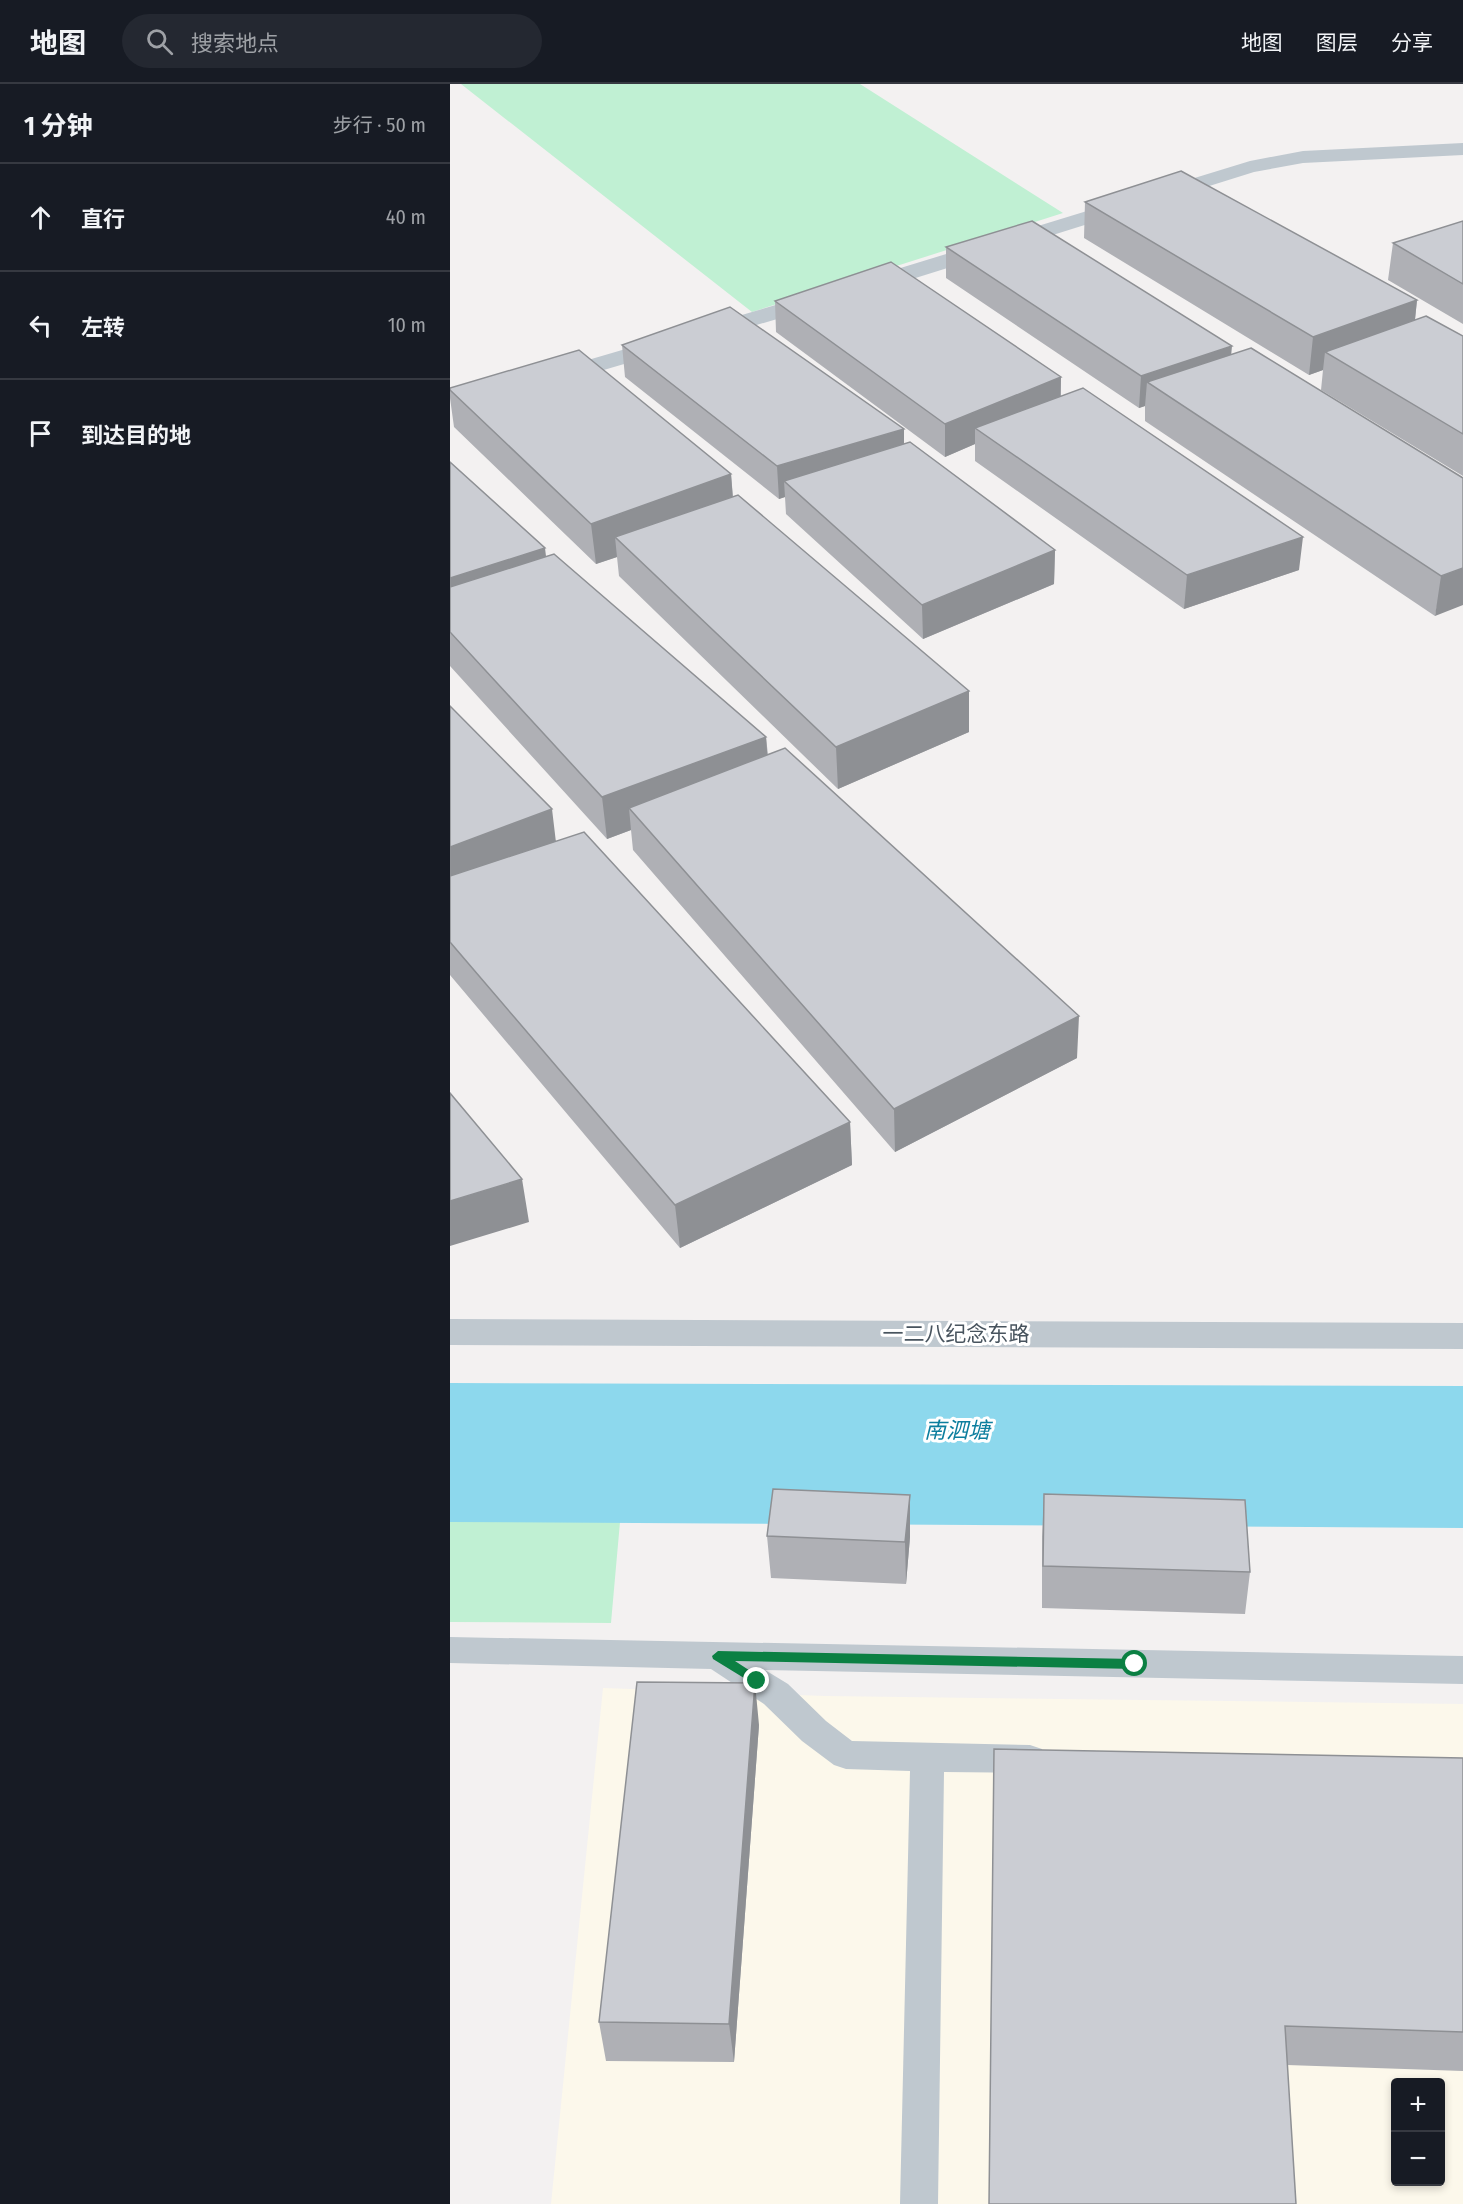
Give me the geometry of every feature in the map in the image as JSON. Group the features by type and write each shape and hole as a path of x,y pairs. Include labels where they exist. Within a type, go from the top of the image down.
{"street":[{"path":"540,382 877,282 1250,167 1303,158 1463,149"},
{"name":"一二八纪念东路","path":"450,1332 1463,1336"}],"lane":[{"path":"450,1650 1463,1670"},
{"path":"718,1656 776,1694 814,1731 846,1755 1058,1760"},
{"path":"919,2204 927,1757"}],"shaded area":[{"path":"603,1688 825,1696 1463,1704 1463,2204 551,2204"}],"green space":[{"path":"461,84 860,84 1063,213 752,312"},
{"path":"450,1522 620,1522 611,1623 450,1622"}],"water":[{"name":"南泗塘","path":"450,1383 1463,1386 1463,1528 450,1522"}],"building":[{"path":"1181,171 1417,300 1313,337 1085,202"},
{"path":"1032,221 1232,346 1141,376 946,247"},
{"path":"1463,221 1463,284 1393,243"},
{"path":"891,262 1061,377 945,424 775,301"},
{"path":"730,307 904,429 777,466 622,345"},
{"path":"1426,316 1463,336 1463,434 1325,352"},
{"path":"1251,348 1463,478 1463,568 1441,576 1147,382"},
{"path":"579,350 731,474 591,524 450,390 450,388"},
{"path":"1083,388 1303,537 1187,575 975,428"},
{"path":"910,442 1055,550 922,605 784,481"},
{"path":"450,462 545,548 450,578"},
{"path":"738,495 969,691 836,747 615,537"},
{"path":"554,554 766,737 602,797 450,632 450,587"},
{"path":"450,706 552,809 450,847"},
{"path":"785,748 1079,1016 894,1109 629,808"},
{"path":"584,832 850,1122 675,1205 450,942 450,876"},
{"path":"450,1093 522,1179 450,1201"},
{"path":"773,1489 910,1495 905,1542 767,1536"},
{"path":"1044,1494 1245,1500 1250,1572 1043,1566"},
{"path":"637,1682 755,1683 729,2024 599,2022"},
{"path":"994,1749 1463,1758 1463,2032 1285,2026 1296,2204 989,2204"}],"route":[{"path":"757,1681 718,1656 1135,1664"}]}
